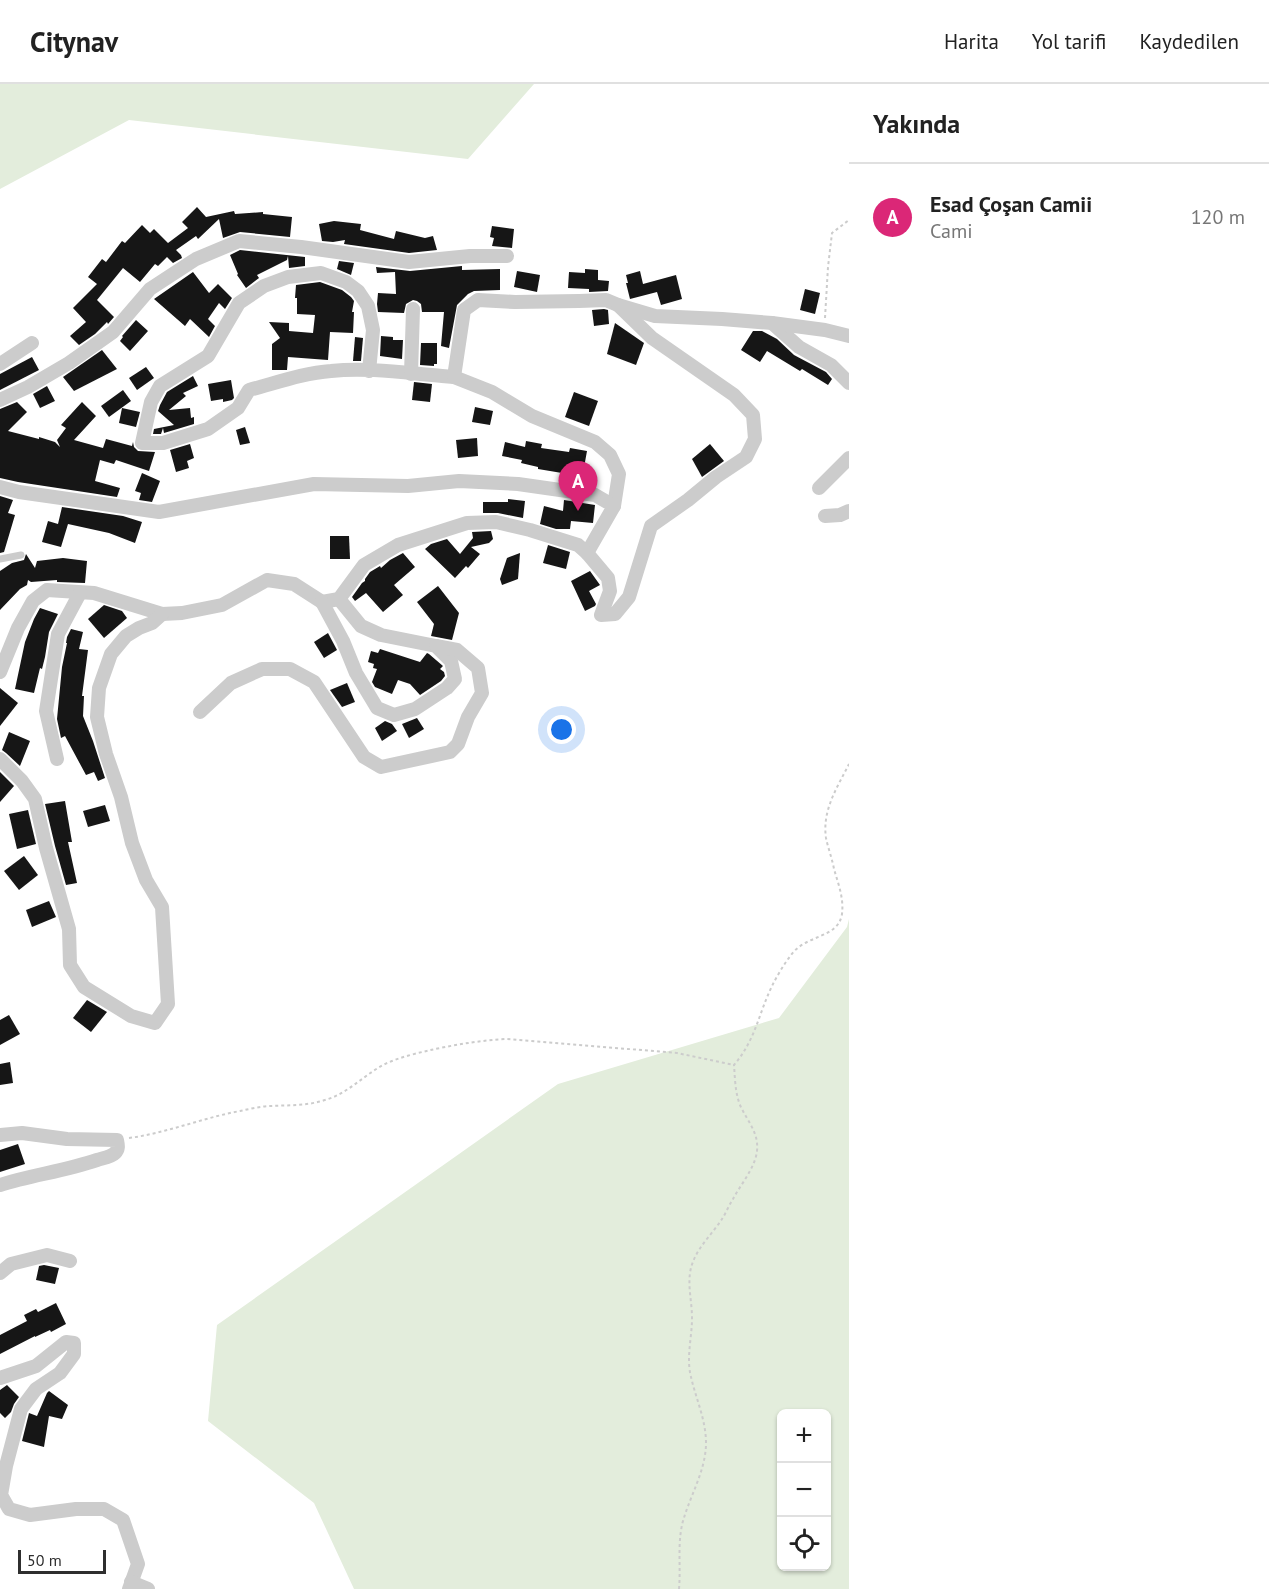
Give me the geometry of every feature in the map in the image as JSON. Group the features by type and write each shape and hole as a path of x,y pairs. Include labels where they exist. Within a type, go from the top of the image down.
{"street":[{"path":"0,400 69,363 113,332 150,289 196,259 239,241 409,262 470,256 507,256"},
{"path":"369,370 373,330 368,306 358,291 346,282 321,273 288,277 264,286 239,303 208,356 160,386 151,402 142,443 163,443 208,429 238,408 249,390 293,377 332,370 369,370 454,377 492,392 532,416 594,442 610,454 619,474 614,506 587,553"},
{"path":"454,377 464,310 478,300 579,302 606,300 655,316 772,323 825,330 849,336"},
{"path":"322,602 339,599 364,565 398,545 467,523 496,522 578,545 608,578 610,591 601,615 615,614 629,597 651,526 746,457 755,439 753,415 734,395 652,338 618,305"},
{"path":"411,374 413,309"},
{"path":"772,323 800,347 831,364 849,383"},
{"path":"0,364 32,343"},
{"path":"819,488 849,458"},
{"path":"0,487 19,492 159,512 314,484 408,486 459,481 518,484 595,495 614,506"},
{"path":"825,516 849,511"},
{"path":"0,672 18,628 33,601 47,590 94,593 162,614 222,605 267,580 294,584 322,602 343,641 356,673 377,708 394,715 415,709 447,688 455,679 451,661 435,646"},
{"path":"57,759 46,711 58,634 80,593"},
{"path":"200,712 231,683 262,669 290,669 314,682 364,757 381,767 450,752 458,744 468,717 482,693 478,668 457,650 381,635 361,626 339,599"},
{"path":"0,759 22,781 35,799 69,929 70,965 84,987 131,1016 155,1023 168,1004 162,907 146,880 132,843 97,717 99,688 111,654 126,636 152,623 162,614"},
{"path":"0,1135 22,1133 68,1139 117,1140 117,1149 112,1156 0,1185"},
{"path":"0,1273 11,1264 47,1255 70,1261"},
{"path":"0,1378 36,1366 66,1342 74,1343 74,1354 60,1373 36,1389 21,1409 1,1495 9,1509 30,1515 76,1509 104,1509 123,1520 138,1564 130,1585 148,1589"}],"lane":[{"path":"0,559 21,555"}],"path":[{"path":"825,330 832,233 849,220"},
{"path":"679,1589 680,1535 704,1461 706,1447 704,1420 690,1376 692,1318 690,1273 696,1254 723,1218 754,1164 757,1153 758,1144 754,1128 737,1094 734,1065 750,1044 771,987 792,953 804,942 829,933 837,927 841,917 841,893 826,838 825,826 833,795 849,764"},
{"path":"117,1140 150,1135 239,1111 268,1106 316,1103 339,1095 384,1065 400,1058 469,1042 507,1039 677,1053 734,1065"}],"green space":[{"path":"0,84 534,84 468,159 129,120 0,189"},
{"path":"849,919 849,1589 354,1589 314,1503 208,1421 217,1325 558,1084 779,1018 847,927"}],"building":[{"path":"197,207 206,217 234,211 235,214 263,212 263,214 292,217 290,237 240,232 223,238 219,219 198,239 196,236 176,250 182,258 173,263 167,257 158,266 155,264 140,282 123,268 97,300 114,317 79,345 70,336 86,322 73,308 97,284 88,277 102,259 106,262 122,241 125,243 142,225 150,233 154,229 168,243 188,228 182,222"},
{"path":"334,221 361,224 360,230 394,239 396,231 425,238 433,236 437,250 409,253 344,244 345,240 322,241 319,224"},
{"path":"492,226 514,229 512,248 492,246 494,238 490,237"},
{"path":"240,250 305,257 305,266 289,268 288,256 287,260 257,275 259,278 246,288 237,275 230,255"},
{"path":"339,261 354,263 351,275 337,269"},
{"path":"462,266 462,270 500,269 500,290 474,291 457,305 449,348 441,346 444,312 422,312 421,304 413,300 406,304 404,313 378,312 378,293 396,294 395,272 377,273 376,267 410,271"},
{"path":"585,269 598,270 598,280 609,281 608,291 589,292 589,289 568,288 569,272 585,273"},
{"path":"517,271 540,275 537,292 514,287"},
{"path":"640,271 643,284 676,275 682,299 661,305 657,292 630,299 626,275"},
{"path":"193,272 209,293 218,284 232,298 225,309 219,303 208,319 215,326 209,337 190,319 185,326 154,299"},
{"path":"320,282 342,290 354,301 353,333 330,332 328,360 288,357 287,370 272,370 272,344 280,338 269,322 289,323 289,331 313,333 315,315 297,314 296,285"},
{"path":"805,289 820,293 815,314 800,310"},
{"path":"592,310 608,310 609,324 594,326"},
{"path":"136,320 148,331 130,351 120,341"},
{"path":"615,323 644,343 636,365 607,354"},
{"path":"753,331 762,331 777,339 794,355 826,372 832,379 828,385 767,351 760,362 741,350"},
{"path":"381,336 403,340 402,359 380,356"},
{"path":"355,337 363,338 361,361 353,361"},
{"path":"421,343 437,343 437,364 434,366 420,365"},
{"path":"102,350 117,369 74,391 63,377"},
{"path":"32,357 39,370 0,390 0,374"},
{"path":"146,367 154,378 137,390 129,378"},
{"path":"193,376 198,386 183,393 186,396 169,410 190,408 194,424 164,433 163,428 161,434 153,434 154,429 174,425 158,411 167,392"},
{"path":"231,380 234,398 223,402 223,399 211,401 208,384"},
{"path":"414,382 432,384 430,402 412,400"},
{"path":"47,386 55,401 40,408 33,394"},
{"path":"123,390 131,401 109,417 101,406"},
{"path":"574,392 598,401 589,426 565,417"},
{"path":"17,402 27,412 8,431 39,439 39,437 55,442 60,447 57,440 66,428 61,425 82,402 96,416 74,440 103,448 106,439 132,446 133,442 138,451 155,452 149,471 116,460 114,464 100,460 95,481 120,488 117,497 0,478 0,409"},
{"path":"475,407 493,411 490,425 472,422"},
{"path":"122,408 140,412 136,427 119,423"},
{"path":"245,427 250,443 240,445 236,430"},
{"path":"477,438 478,456 458,458 456,440"},
{"path":"526,441 542,444 541,448 569,452 570,448 587,451 583,473 563,469 562,473 538,469 538,467 521,463 522,460 502,456 505,442 525,447"},
{"path":"190,444 194,458 187,461 189,468 176,472 170,450"},
{"path":"710,444 724,461 702,477 692,459"},
{"path":"142,473 160,481 152,502 139,500 141,493 135,491"},
{"path":"0,496 13,500 8,513 15,515 4,552 0,553"},
{"path":"508,499 525,501 523,518 498,513 483,513 483,502 508,502"},
{"path":"564,500 595,505 593,523 571,521 570,529 556,529 540,524 544,506 563,511"},
{"path":"62,507 123,516 142,522 135,543 109,533 68,524 61,547 42,542 48,521 58,524"},
{"path":"491,531 493,539 489,543 471,547 480,554 455,578 425,549 431,544 447,539 460,554 473,538 472,532"},
{"path":"330,536 349,536 350,559 330,559"},
{"path":"548,545 570,552 566,569 543,563"},
{"path":"403,553 415,567 394,585 403,595 383,612 366,593 355,601 352,597 370,572 380,566 381,568"},
{"path":"520,553 518,579 502,585 500,579 507,558"},
{"path":"26,554 35,568 37,561 63,558 87,561 85,583 57,582 57,580 31,582 28,580 27,585 20,589 0,610 0,571 12,563 24,560"},
{"path":"590,571 600,585 589,591 596,604 585,611 571,581"},
{"path":"438,586 459,613 452,640 431,636 434,624 417,602"},
{"path":"104,605 122,611 127,618 104,638 88,619"},
{"path":"40,608 58,614 49,632 45,657 34,693 15,689 25,642"},
{"path":"71,629 83,632 79,649 88,650 82,696 84,696 83,716 105,778 98,781 94,772 86,775 65,736 61,738 57,719 62,667 67,637"},
{"path":"328,633 337,650 324,658 314,642"},
{"path":"380,649 420,662 427,653 443,666 440,669 445,676 420,695 410,684 398,680 392,694 375,687 372,682 377,669 373,668 374,664 368,662 371,651 378,653"},
{"path":"347,683 355,702 342,707 330,690"},
{"path":"0,688 18,703 0,726"},
{"path":"417,718 424,729 409,738 402,724"},
{"path":"385,721 392,724 397,731 382,741 375,728"},
{"path":"9,732 30,741 20,766 2,750"},
{"path":"0,772 14,786 0,802"},
{"path":"65,801 72,842 68,842 77,883 66,885 45,804"},
{"path":"105,805 110,821 88,827 83,811"},
{"path":"28,810 36,844 17,849 9,814"},
{"path":"24,856 38,875 19,890 4,871"},
{"path":"49,901 56,917 32,927 26,910"},
{"path":"87,1000 107,1012 91,1032 73,1018"},
{"path":"9,1015 20,1034 0,1045 0,1020"},
{"path":"10,1062 13,1083 0,1085 0,1064"},
{"path":"18,1144 25,1164 0,1172 0,1150"},
{"path":"39,1266 59,1268 55,1284 36,1280"},
{"path":"56,1303 66,1324 51,1332 50,1330 35,1336 0,1354 0,1335 27,1321 24,1315 36,1309 38,1312"},
{"path":"7,1385 19,1397 5,1418 0,1413 0,1390"},
{"path":"49,1391 68,1405 62,1419 49,1416 44,1447 22,1441 29,1413 37,1416"}],"place":[{"name":"Esad Çoşan Camii","path":"578,511"}]}
